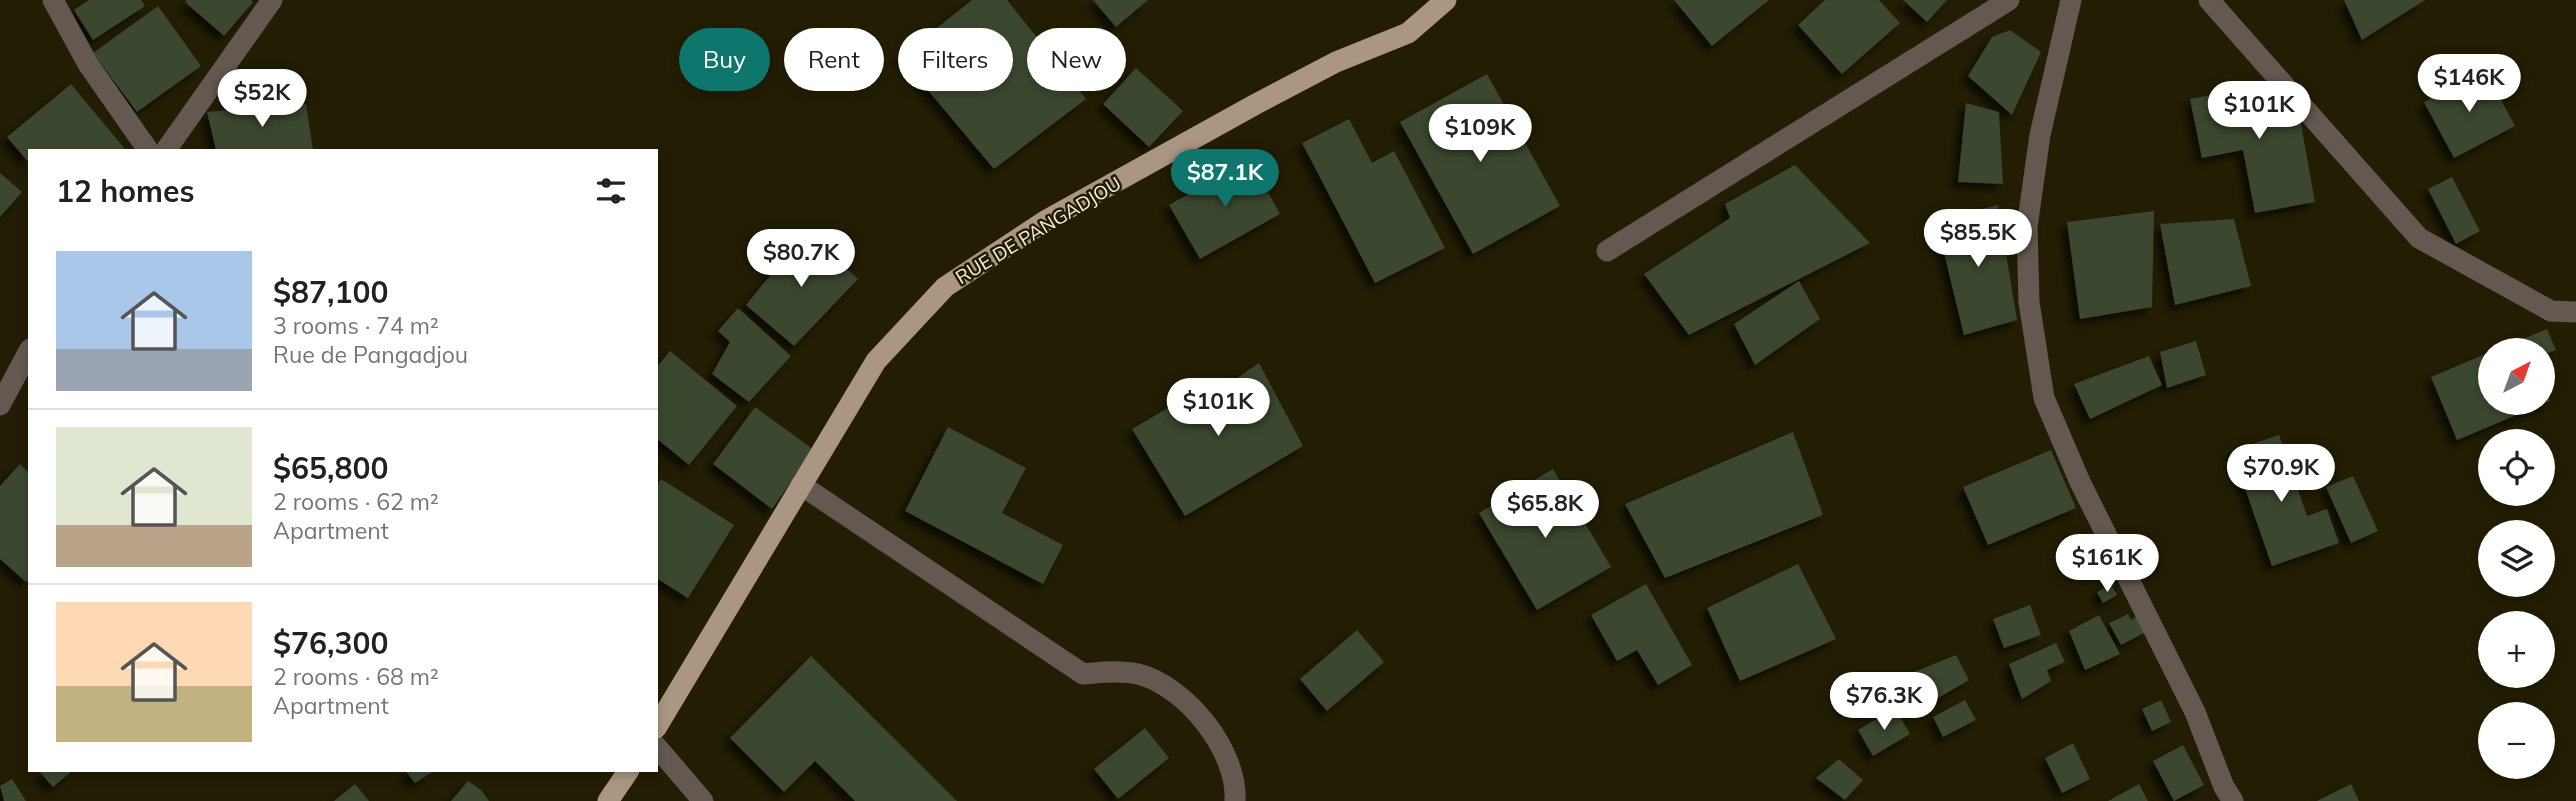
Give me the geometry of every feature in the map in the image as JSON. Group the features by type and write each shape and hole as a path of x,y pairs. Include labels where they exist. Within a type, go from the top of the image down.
{"main road":[{"name":"RUE DE PANGADJOU","path":"658,725 876,361 945,286 1045,221 1256,104 1336,62 1408,33 1446,0"},
{"path":"608,801 628,772"}],"street":[{"path":"53,0 88,64 147,149"},
{"path":"167,149 272,0"},
{"path":"1607,251 2009,0"},
{"path":"2071,0 2040,135 2026,227 2029,302 2044,398 2080,482 2194,712 2224,787 2233,801"},
{"path":"2209,0 2419,238 2551,311 2576,312"},
{"path":"0,405 28,353"},
{"path":"802,485 1083,674 1101,671 1139,674 1174,691 1206,721 1225,757 1236,788 1235,801"},
{"path":"658,749 703,801"}],"building":[{"path":"89,0 141,0 145,6 93,40 74,10"},
{"path":"972,0 1007,0 1029,28 1027,28 1027,91 1080,91 1086,99 994,169 929,91 1013,91 1013,28 937,28"},
{"path":"1093,0 1148,0 1116,27"},
{"path":"1674,0 1769,0 1712,46"},
{"path":"1825,0 1879,0 1900,23 1842,74 1798,25"},
{"path":"1903,0 1947,0 1927,22"},
{"path":"2344,0 2425,0 2362,40"},
{"path":"185,2 253,2 224,36"},
{"path":"158,6 201,66 137,112 93,53"},
{"path":"2010,30 2041,52 2012,115 1968,76 1992,37"},
{"path":"1136,68 1183,111 1149,147 1103,104 1115,91 1126,91 1126,79"},
{"path":"2485,70 2515,126 2454,158 2424,102"},
{"path":"1487,74 1560,206 1473,254 1400,122"},
{"path":"2293,80 2315,202 2255,213 2243,150 2202,158 2190,99"},
{"path":"71,84 125,149 28,149 28,162 7,137"},
{"path":"1966,103 1999,112 2003,184 1958,182"},
{"path":"306,104 313,149 216,149 207,112"},
{"path":"1349,119 1372,163 1394,151 1445,248 1375,283 1302,143"},
{"path":"1250,160 1280,214 1200,259 1169,205"},
{"path":"1795,165 1870,243 1689,335 1644,274 1730,218 1725,204"},
{"path":"0,173 22,192 0,217"},
{"path":"2452,177 2480,231 2456,244 2428,189"},
{"path":"1998,205 2017,320 1964,335 1936,220"},
{"path":"2154,211 2152,307 2080,319 2067,222"},
{"path":"2234,219 2251,286 2175,305 2160,224"},
{"path":"806,231 858,279 794,346 746,305"},
{"path":"1799,281 1820,319 1755,365 1734,324"},
{"path":"738,308 791,356 749,402 712,374 730,342 718,331"},
{"path":"2547,329 2551,338 2525,338"},
{"path":"2196,341 2206,375 2167,388 2160,352"},
{"path":"670,351 737,406 689,465 658,440 658,366"},
{"path":"2149,356 2162,385 2090,419 2074,384"},
{"path":"2478,357 2478,415 2517,415 2457,440 2431,377"},
{"path":"1259,363 1303,446 1185,516 1132,429 1219,378 1224,387"},
{"path":"755,407 814,450 772,509 713,464"},
{"path":"948,427 1026,468 1002,513 1063,545 1043,584 905,511"},
{"path":"1793,432 1823,515 1665,578 1625,504"},
{"path":"2279,435 2307,516 2327,509 2339,543 2272,566 2232,451"},
{"path":"2051,450 2076,508 1988,545 1963,487"},
{"path":"20,464 28,472 26,582 0,559 0,486"},
{"path":"1553,469 1611,567 1537,610 1479,513"},
{"path":"2353,476 2378,531 2351,543 2326,487"},
{"path":"661,479 734,525 688,598 658,579 658,484"},
{"path":"1798,564 1836,639 1740,681 1707,608"},
{"path":"1646,584 1692,665 1658,685 1637,650 1617,661 1591,615"},
{"path":"2111,585 2117,595 2103,603 2097,592"},
{"path":"2030,605 2041,635 2004,648 1993,619"},
{"path":"2128,614 2131,620 2138,616 2146,632 2121,645 2109,623"},
{"path":"2099,615 2120,654 2085,670 2069,631"},
{"path":"1357,630 1384,662 1327,711 1300,679"},
{"path":"2056,643 2065,662 2047,670 2051,681 2022,699 2009,664"},
{"path":"1956,655 1969,680 1928,704 1914,672"},
{"path":"811,656 957,801 855,801 815,761 784,792 730,738"},
{"path":"1965,700 1976,720 1943,737 1933,717"},
{"path":"2161,700 2171,722 2152,731 2142,709"},
{"path":"1895,708 1910,734 1873,756 1858,730"},
{"path":"1145,728 1169,758 1118,799 1094,769"},
{"path":"2073,743 2090,779 2062,793 2045,758"},
{"path":"2183,745 2204,785 2174,801 2153,761"},
{"path":"1839,759 1863,780 1845,800 1816,778"},
{"path":"40,772 71,772 53,787"},
{"path":"407,772 432,772 415,783"},
{"path":"12,779 26,801 4,801 0,786"},
{"path":"468,781 481,790 489,801 451,801"},
{"path":"355,784 369,801 334,801"},
{"path":"2139,784 2148,801 2108,801"},
{"path":"2351,784 2359,801 2317,801"}]}
